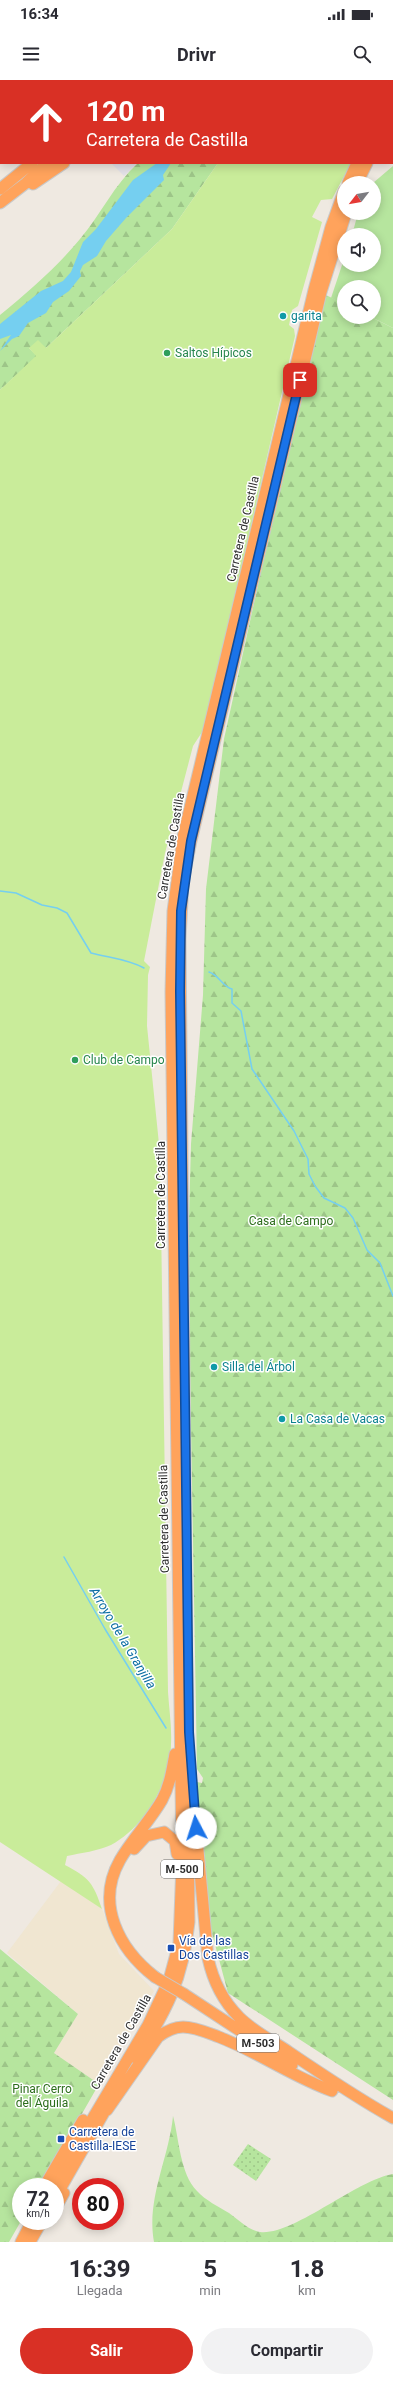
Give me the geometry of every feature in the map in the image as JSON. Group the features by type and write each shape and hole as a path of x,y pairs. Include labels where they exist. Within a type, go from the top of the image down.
{"highway":[{"path":"0,189 31,164"},
{"path":"0,203 46,164"},
{"path":"13,193 25,189 62,164"},
{"path":"351,176 357,164"},
{"path":"360,176 366,164"},
{"name":"Carretera de Castilla","path":"57,2178 148,2025 169,1980 175,1963 181,1924 175,882 185,829 314,290 330,227 337,209"},
{"name":"Carretera de Castilla","path":"176,940 183,882 194,826 321,292 344,220"},
{"name":"Carretera de Castilla","path":"64,2183 164,2013 183,1964 189,1922 189,1732 176,991"},
{"name":"M-503","path":"179,1675 176,1751 171,1780 161,1801 119,1861 109,1894 112,1918 117,1933 134,1960 185,1992 332,2091 393,2126"},
{"name":"M-500","path":"189,1732 205,1940 213,1979 220,1993 240,2017 307,2065"},
{"name":"M-500","path":"157,1974 129,1944 116,1916 114,1905 116,1884 124,1864 138,1844 146,1836 164,1832 175,1840 178,1853 177,1906 181,1924"},
{"name":"M-503","path":"185,1992 393,2118"},
{"path":"102,2118 151,2045 166,2030 174,2028 184,2027 209,2033 255,2052 315,2085 332,2091"},
{"name":"M-500","path":"49,2178 74,2133 132,2051"},
{"name":"M-500","path":"64,2193 73,2177 85,2147"},
{"path":"14,2242 20,2230"},
{"path":"20,2242 27,2230"},
{"path":"30,2242 37,2230"},
{"path":"37,2242 43,2230"}],"shaded area":[{"path":"112,164 137,164 124,176"},
{"path":"61,1881 102,1909 119,1954 154,1991 99,2084 54,2053 78,2014 7,1953"}],"green space":[{"path":"137,164 217,164 172,229 46,348 29,348 37,356 0,390 0,315 42,279 62,259 88,229 129,172"},
{"name":"Club de Campo","path":"217,164 350,164 344,176 337,176 337,190 332,199 321,200 312,217 322,222 298,306 292,310 289,325 294,329 295,336 204,729 193,746 165,853 144,961 150,967 148,975 147,1026 160,1154 168,1692 171,1744 170,1758 161,1787 154,1802 135,1827 111,1845 67,1856 65,1865 80,1874 89,1882 96,1893 102,1909 0,1842 0,390 36,356 29,348 38,340 46,348 172,229"},
{"path":"393,166 393,328 381,322 381,280 337,280 340,272 381,272 381,228 354,228 356,220 381,220 381,176"},
{"path":"337,280 337,301 331,298"},
{"name":"Casa de Campo","path":"326,295 337,300 337,324 381,324 381,322 393,328 393,2100 228,1993 209,1922 196,1798 197,1782 202,1783 203,1778 197,1769 188,1254 191,1144 203,995 206,889 224,739 274,513"},
{"name":"Pinar Cerro del Águila","path":"0,1949 78,2014 54,2053 99,2084 45,2178 12,2178 12,2230 16,2230 9,2242 0,2242"},
{"path":"173,2116 181,2155 191,2184 204,2197 248,2227 260,2232 274,2231 307,2217 361,2186 378,2178 393,2174 393,2242 154,2242 152,2226 155,2194 171,2132"},
{"path":"248,2144 271,2159 256,2181 233,2165"}],"water":[{"path":"156,164 170,164 163,175 164,180 126,218 106,241 97,256 83,265 80,271 81,276 69,291 53,302 46,313 28,323 19,336 12,339 0,351 11,335 0,339 0,324 41,291 63,281 71,272 83,242 96,229 133,180"}],"waterway":[{"path":"0,891 16,893 42,905 57,908 67,913 91,953 125,961 144,968"},
{"path":"209,972 232,989 232,1003 241,1011 252,1069 294,1131 308,1159 309,1174 315,1186 324,1198 345,1208 353,1218 367,1250 380,1263 393,1296"},
{"name":"Arroyo de la Granjilla","path":"64,1557 105,1629 166,1728"}],"place":[{"name":"garita","path":"283,316"},
{"name":"Saltos Hípicos","path":"167,353"},
{"name":"Club de Campo","path":"75,1060"},
{"name":"Silla del Árbol","path":"214,1367"},
{"name":"La Casa de Vacas","path":"282,1419"},
{"name":"Vía de las Dos Castillas","path":"171,1948"},
{"name":"Carretera de Castilla-IESE","path":"61,2139"}],"route":[{"path":"196,1828 192,1754 189,1732 180,991 180,939 183,882 210,758 300,380"}]}
